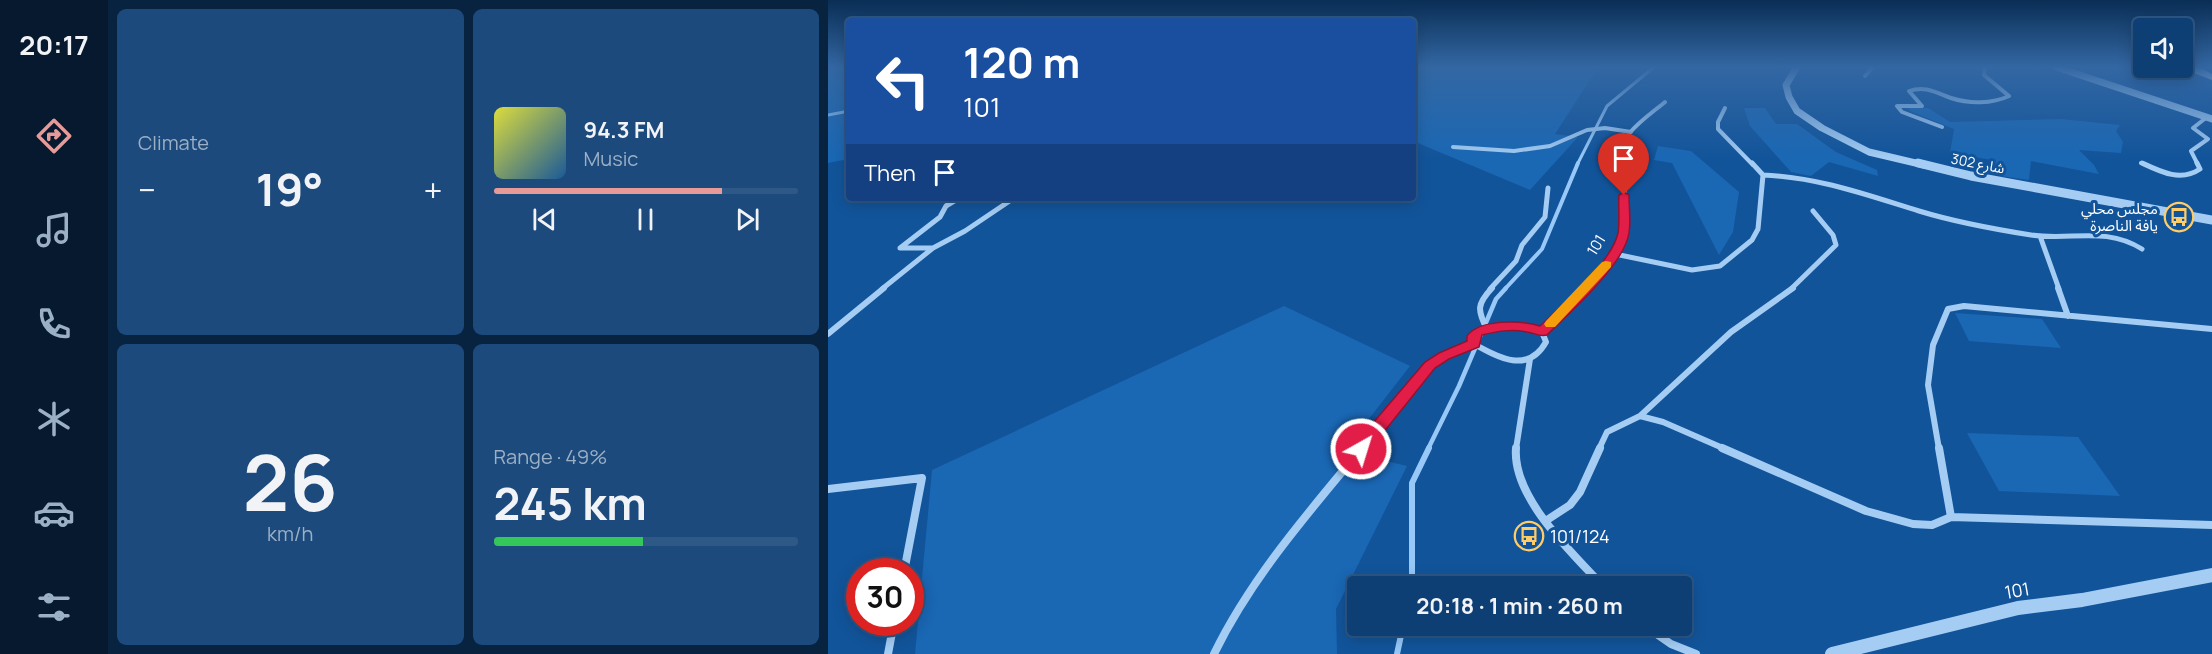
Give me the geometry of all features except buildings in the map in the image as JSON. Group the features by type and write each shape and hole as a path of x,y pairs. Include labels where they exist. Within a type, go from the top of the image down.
{"street":[{"name":"شارع 302","path":"1789,98 1797,111 1822,128 1869,152 1971,176 2212,220"},
{"path":"1915,98 1922,106 1897,106 1902,112 1942,128"},
{"path":"1951,98 1961,101 1996,100 2004,98"},
{"path":"2148,98 2209,118"},
{"name":"101","path":"1542,332 1574,302 1615,255 1623,233 1625,212 1623,178 1618,157 1622,144 1631,132 1665,102"},
{"path":"1725,108 1718,122 1718,129 1763,174 1801,177 1841,184 1906,207 2040,237 2089,233 2130,239 2142,249"},
{"path":"2141,163 2173,175 2196,172 2200,169 2191,151 2208,140 2193,128 2209,118"},
{"path":"1453,147 1514,151 1550,146 1587,130 1605,128 1631,132"},
{"path":"1615,255 1692,270 1710,270 1720,266 1752,240 1758,229 1763,174"},
{"path":"1487,329 1480,315 1480,300 1516,261 1522,245 1545,217 1548,188"},
{"path":"933,248 900,248 940,217 946,206 955,201"},
{"path":"828,334 933,248 1009,201"},
{"path":"1547,520 1570,505 1580,492 1607,432 1640,416 1731,332 1797,285 1836,245 1833,235 1813,211"},
{"path":"2040,237 2068,316"},
{"path":"1951,517 1928,386 1933,345 1948,309 1964,306 2212,329"},
{"path":"1214,654 1228,625 1292,532 1430,365 1444,356 1474,344 1510,361 1530,359 1538,357 1546,342 1542,332 1532,328 1503,326 1478,332 1473,336 1474,344"},
{"path":"1530,359 1515,464 1520,482 1547,520 1595,576"},
{"path":"1640,416 1663,422 1866,511 1913,524 1932,525 1951,517 2212,525"},
{"path":"828,489 922,478 907,558"},
{"name":"101","path":"1832,654 2018,608 2082,600 2212,575"},
{"path":"888,654 891,636"},
{"path":"1659,636 1671,644 1696,654"}],"shaded area":[{"path":"828,98 846,98 846,160 828,163"},
{"path":"1416,98 1579,98 1555,134 1578,137 1530,190 1416,142"},
{"path":"1744,108 1765,108 1776,124 1797,124 1836,152 1877,170 1878,176 1829,162 1811,176 1791,172 1750,126"},
{"path":"1907,108 1928,108 1950,122 2061,119 2120,125 2116,131 2123,142 2121,153 2079,150 2094,165 2099,174 2031,161 2029,180 2001,176 1992,160 1950,153 1954,129"},
{"path":"1658,146 1691,151 1739,192 1733,232 1719,255 1672,163 1654,160"},
{"path":"1284,306 1410,366 1344,451 1407,466 1352,576 1347,576 1347,587 1336,609 1337,654 915,654 917,636 924,636 924,558 932,470"},
{"path":"1955,313 2042,319 2061,348 1969,341"},
{"path":"1967,433 2078,437 2120,496 1999,491"}],"waterway":[{"path":"1578,163 1607,106 1617,98"},
{"path":"828,115 846,112"},
{"path":"1505,289 1542,249 1578,163"},
{"path":"1428,449 1459,386 1496,299 1506,288"},
{"path":"1412,576 1412,483 1429,448"},
{"path":"1397,654 1401,636"}],"slow traffic":[{"path":"1550,324 1574,302 1606,265"}],"place":[{"name":"مجلس محلي يافة الناصرة","path":"2179,217"},
{"name":"101/124","path":"1529,536"}],"route":[{"path":"1361,449 1430,365 1444,356 1474,344 1473,336 1494,327 1532,328 1542,332 1574,302 1615,255 1623,233 1624,195"}]}
